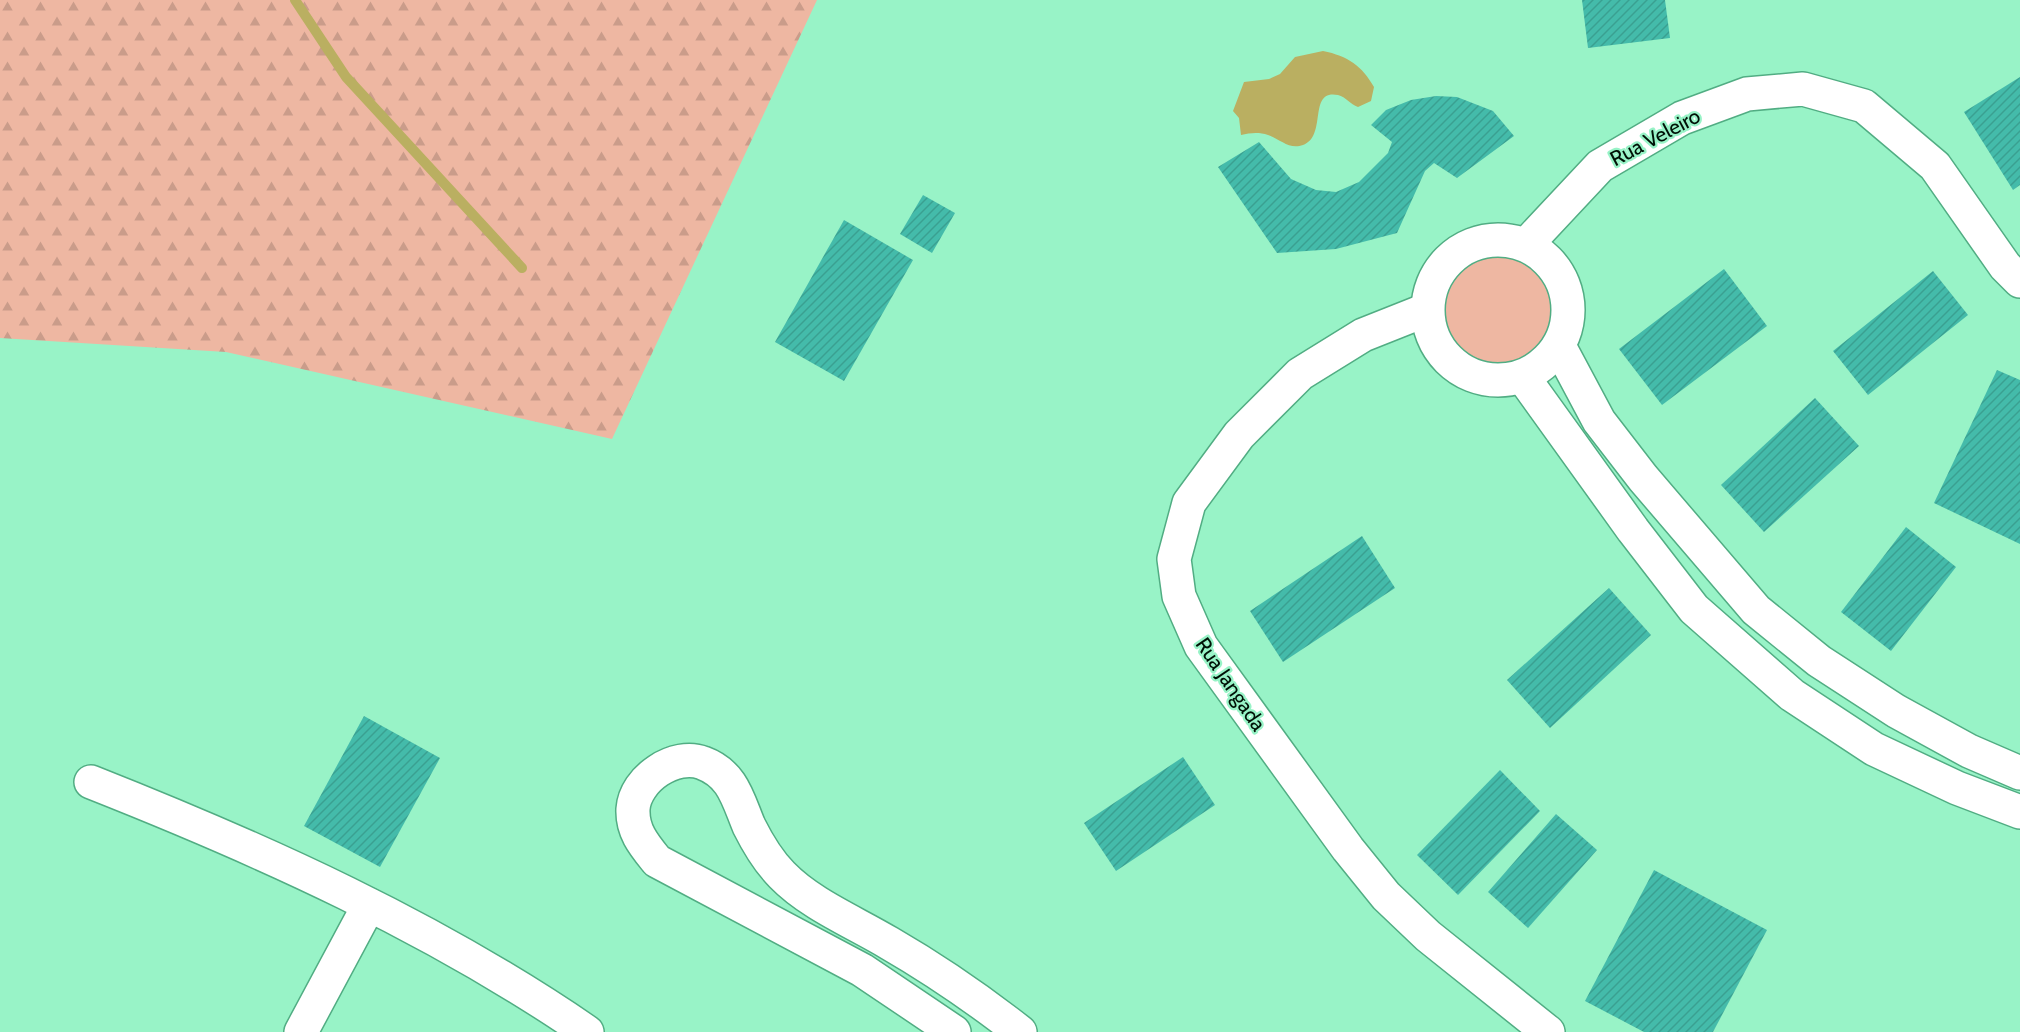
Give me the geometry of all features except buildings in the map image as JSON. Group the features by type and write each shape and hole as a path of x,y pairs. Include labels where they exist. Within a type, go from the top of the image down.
{"street":[{"name":"Rua Veleiro","path":"1526,245 1600,166 1682,118 1748,94 1803,88 1864,106 1935,166 2004,266 2020,281"},
{"path":"1503,239 1526,245 1546,258 1561,277 1568,300 1567,323 1559,346 1544,364 1523,377 1501,381 1478,379 1457,369 1441,353 1430,333 1426,310 1430,288 1441,267 1458,252 1479,242 1503,239"},
{"name":"Rua Jangada","path":"1426,310 1363,335 1300,374 1239,435 1189,503 1174,559 1179,596 1201,646 1348,849 1386,896 1428,936 1548,1032"},
{"path":"1559,346 1599,421 1642,478 1756,610 1820,661 1896,711 1969,751 2020,772"},
{"path":"1523,377 1633,530 1694,609 1792,695 1874,749 1957,788 2020,812"},
{"path":"954,1032 862,970 657,861 638,837 633,809 641,786 658,771 683,760 703,762 730,782 764,854 783,876 817,901 910,956 1020,1032"},
{"path":"91,782 192,822 369,905 485,969 587,1032"},
{"path":"301,1032 369,905"}],"green space":[{"path":"0,0 817,0 612,439 226,352 0,338"},
{"path":"1493,251 1515,256 1534,268 1546,287 1551,309 1546,331 1534,350 1515,362 1493,367 1471,362 1452,350 1440,331 1435,309 1440,287 1452,268 1471,256"}],"shaded area":[{"path":"1323,51 1347,59 1364,73 1374,87 1371,101 1358,107 1341,96 1329,95 1323,99 1320,106 1315,133 1303,145 1289,145 1261,133 1241,135 1239,118 1233,111 1244,82 1269,79 1280,74 1295,57"}],"waterway":[{"path":"295,0 346,77 522,268"}]}
